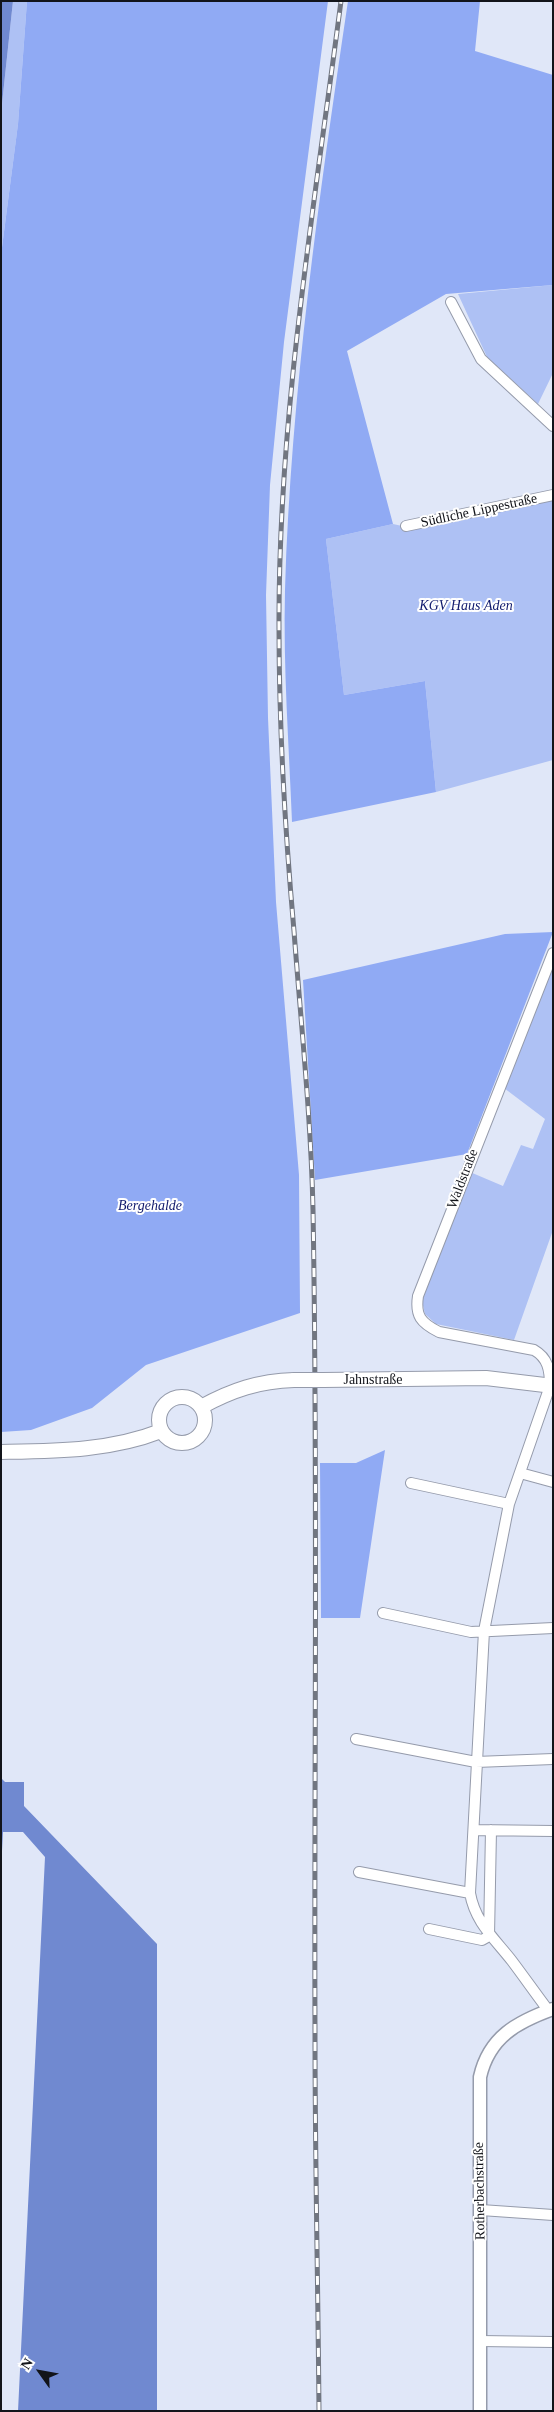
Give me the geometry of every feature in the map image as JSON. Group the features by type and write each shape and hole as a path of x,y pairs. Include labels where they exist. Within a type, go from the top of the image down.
{"main road":[{"name":"Jahnstraße","path":"201,1407 245,1386 269,1381 486,1378 552,1386"},
{"path":"191,1398 201,1407 205,1420 204,1426 197,1438 184,1443 171,1440 161,1431 159,1424 161,1409 172,1399 191,1398"},
{"path":"1,1452 99,1448 126,1443 161,1431"}],"street":[{"path":"450,302 480,359 553,426"},
{"name":"Südliche Lippestraße","path":"406,526 553,495"},
{"name":"Waldstraße","path":"552,1386 549,1368 539,1353 509,1344 439,1332 427,1326 418,1315 416,1308 422,1286 553,953"},
{"path":"550,2010 510,1959 489,1936 472,1906 470,1893 484,1631 509,1504 552,1386"},
{"path":"520,1473 553,1482"},
{"path":"410,1484 509,1504"},
{"path":"383,1613 471,1632 553,1628"},
{"path":"356,1739 476,1762 553,1758"},
{"path":"474,1830 553,1831"},
{"path":"489,1936 492,1830"},
{"path":"359,1872 470,1893"},
{"path":"429,1929 482,1940 489,1936"},
{"name":"Rotherbachstraße","path":"480,2411 478,2094 482,2067 492,2046 508,2030 550,2010"},
{"path":"480,2210 553,2215"},
{"path":"480,2341 553,2342"}],"green space":[{"path":"13,1 27,1 18,124 1,255 1,113"},
{"name":"Bergehalde","path":"27,1 328,1 284,342 270,485 266,595 268,718 276,902 299,1175 300,1313 146,1365 92,1408 31,1430 1,1432 1,255 18,124"},
{"path":"348,1 480,1 475,51 553,75 553,285 446,294 347,351 393,524 326,539 344,695 425,681 436,792 292,822 285,648 285,590 293,442 317,221"},
{"path":"553,285 553,373 538,404 487,357 458,294"},
{"name":"KGV Haus Aden","path":"553,499 553,760 436,792 425,681 344,695 326,539 393,524 416,529"},
{"path":"553,932 467,1154 315,1180 303,980 505,934"},
{"path":"553,967 553,1230 514,1340 436,1324 425,1314 422,1301 470,1172 503,1186 521,1145 533,1149 545,1119 504,1088"},
{"path":"385,1450 360,1618 321,1618 320,1463 356,1463"}],"shaded area":[{"path":"1,1 13,1 1,113"},
{"path":"1,1778 5,1782 24,1782 24,1806 157,1944 157,2411 18,2411 45,1857 23,1832 3,1832 1,1870"}],"railway":[{"path":"319,2411 315,2082 316,1519 313,1210 308,1105 285,818 281,742 279,628 284,470 291,392 309,236 341,1"}]}
